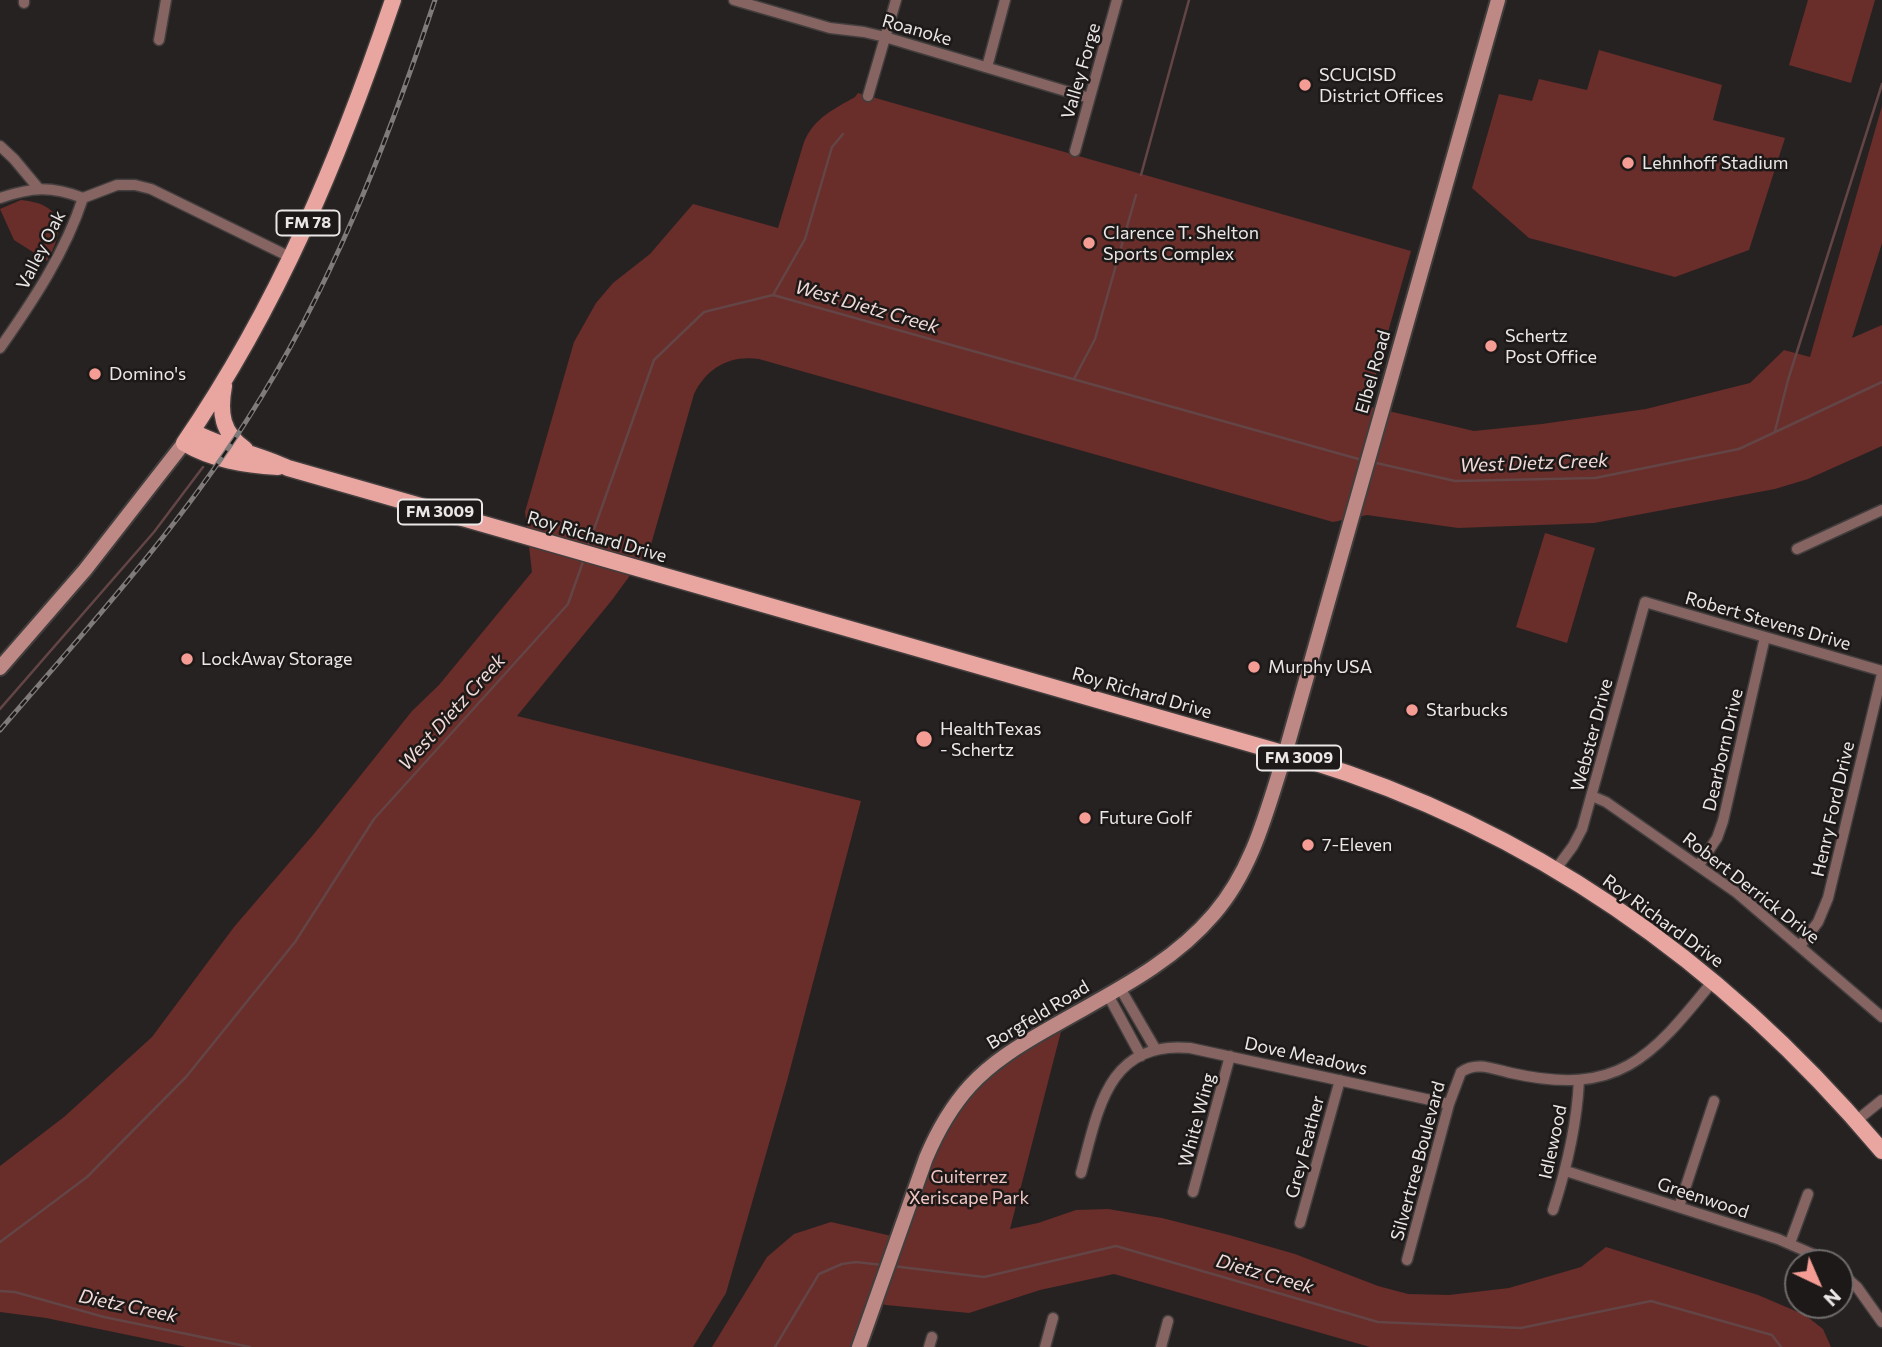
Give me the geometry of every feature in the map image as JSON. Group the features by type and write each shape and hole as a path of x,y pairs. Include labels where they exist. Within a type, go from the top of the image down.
{"main road":[{"name":"FM 78","path":"188,437 225,378 292,258 331,170 365,83 393,0"},
{"path":"225,378 221,401 223,421 233,441 247,451"},
{"name":"Roy Richard Drive","path":"188,437 247,451 288,468 1285,754 1352,774 1396,791 1481,829 1556,869 1642,925 1769,1029 1882,1151"},
{"name":"Roy Richard Drive","path":"188,437 208,454 246,465 288,468"}],"street":[{"path":"159,40 166,0"},
{"name":"Roanoke","path":"734,0 830,28 885,37 1089,98"},
{"path":"779,13 782,0"},
{"path":"868,96 896,0"},
{"path":"987,66 1005,0"},
{"name":"Valley Forge","path":"1075,151 1117,0"},
{"name":"Elbel Road","path":"1285,754 1498,0"},
{"path":"0,146 39,189"},
{"path":"0,198 39,189 62,190 83,198 117,185 135,185 151,189 292,258"},
{"name":"Valley Oak","path":"0,348 52,268 76,219 83,198"},
{"name":"FM 78","path":"0,668 85,570 188,437"},
{"path":"1797,549 1882,510"},
{"name":"Robert Stevens Drive","path":"1645,602 1882,672"},
{"name":"Webster Drive","path":"1556,869 1578,837 1592,796 1645,602"},
{"name":"Dearborn Drive","path":"1699,865 1717,838 1723,821 1765,637"},
{"name":"Henry Ford Drive","path":"1800,946 1818,922 1828,898 1882,672"},
{"name":"Borgfeld Road","path":"859,1347 895,1242 936,1136 970,1086 994,1063 1017,1047 1167,959 1198,932 1228,895 1254,848 1285,754"},
{"name":"Robert Derrick Drive","path":"1592,796 1606,802 1699,865 1800,946 1882,1017"},
{"name":"Silvertree Boulevard","path":"1407,1260 1449,1104 1461,1072 1475,1065 1543,1079 1579,1080 1612,1073 1644,1057 1677,1026 1713,981"},
{"path":"1114,992 1148,1053"},
{"path":"1114,992 1148,1053"},
{"name":"Dove Meadows","path":"1148,1053 1176,1046 1449,1104"},
{"path":"1081,1173 1105,1091 1124,1067 1148,1053"},
{"name":"White Wing","path":"1193,1192 1230,1056"},
{"name":"Grey Feather","path":"1300,1223 1340,1080"},
{"name":"Idlewood","path":"1553,1210 1566,1171 1577,1123 1579,1080"},
{"path":"1856,1121 1882,1100"},
{"path":"1679,1207 1714,1101"},
{"name":"Greenwood","path":"1566,1171 1790,1243 1801,1249"},
{"path":"1790,1243 1808,1194"},
{"path":"1854,1284 1882,1322"},
{"path":"1045,1347 1053,1318"},
{"path":"1161,1347 1168,1321"}],"green space":[{"path":"1808,0 1875,0 1851,83 1789,65"},
{"name":"Lehnhoff Stadium","path":"1599,50 1722,85 1713,120 1785,138 1749,250 1675,277 1529,238 1472,188 1499,94 1532,101 1539,79 1587,90"},
{"path":"858,93 1411,251 1367,406 1474,431 1646,409 1750,383 1784,350 1810,357 1882,106 1882,243 1852,338 1882,325 1882,446 1808,479 1775,489 1594,523 1458,528 1367,515 1333,522 759,359 738,359 720,365 705,377 694,394 650,548 612,600 517,716 861,801 787,1081 726,1293 693,1347 186,1347 46,1318 0,1312 0,1166 64,1117 152,1037 234,927 313,835 412,711 439,685 532,572 525,512 574,342 596,303 613,283 650,254 693,204 778,228 808,134 825,115"},
{"path":"21,200 46,207 57,220 57,239 47,261 14,240 0,209"},
{"path":"1545,533 1595,548 1567,643 1516,627"},
{"name":"Guiterrez Xeriscape Park","path":"1064,1020 1010,1229 1076,1210 1108,1209 1162,1218 1229,1235 1295,1254 1378,1286 1408,1294 1449,1295 1509,1288 1581,1267 1606,1247 1758,1295 1784,1306 1784,1319 1810,1319 1823,1329 1831,1347 1370,1347 1114,1274 1040,1290 969,1313 875,1302 859,1347 712,1347 767,1257 794,1234 831,1222 896,1237 912,1197 970,1086"}],"waterway":[{"path":"1141,175 1189,0"},
{"path":"1775,431 1788,380 1882,84"},
{"path":"773,295 805,239 832,147 843,134"},
{"path":"1074,379 1095,339 1136,195"},
{"name":"West Dietz Creek","path":"587,549 654,360 704,312 773,295 1362,460"},
{"name":"West Dietz Creek","path":"1372,462 1455,481 1595,478 1739,449 1882,382"},
{"path":"0,709 154,532 203,467"},
{"name":"West Dietz Creek","path":"0,1242 87,1177 186,1077 295,942 374,819 568,604 584,559"},
{"name":"Dietz Creek","path":"892,1266 984,1277 1116,1246 1378,1322 1521,1328 1651,1301 1772,1335 1781,1347"},
{"name":"Dietz Creek","path":"775,1347 819,1274 842,1264 856,1262 882,1265"},
{"name":"Dietz Creek","path":"0,1291 15,1292 104,1317 250,1347"}],"railway":[{"path":"0,730 97,617 191,501 247,420 277,370 305,320 354,216 397,109 435,0"}],"place":[{"name":"SCUCISD District Offices","path":"1305,85"},
{"name":"Lehnhoff Stadium","path":"1628,163"},
{"name":"Clarence T. Shelton Sports Complex","path":"1089,243"},
{"name":"Schertz Post Office","path":"1491,346"},
{"name":"Domino's","path":"95,374"},
{"name":"LockAway Storage","path":"187,659"},
{"name":"Murphy USA","path":"1254,667"},
{"name":"Starbucks","path":"1412,710"},
{"name":"HealthTexas - Schertz","path":"924,739"},
{"name":"Future Golf","path":"1085,818"},
{"name":"7-Eleven","path":"1308,845"}]}
